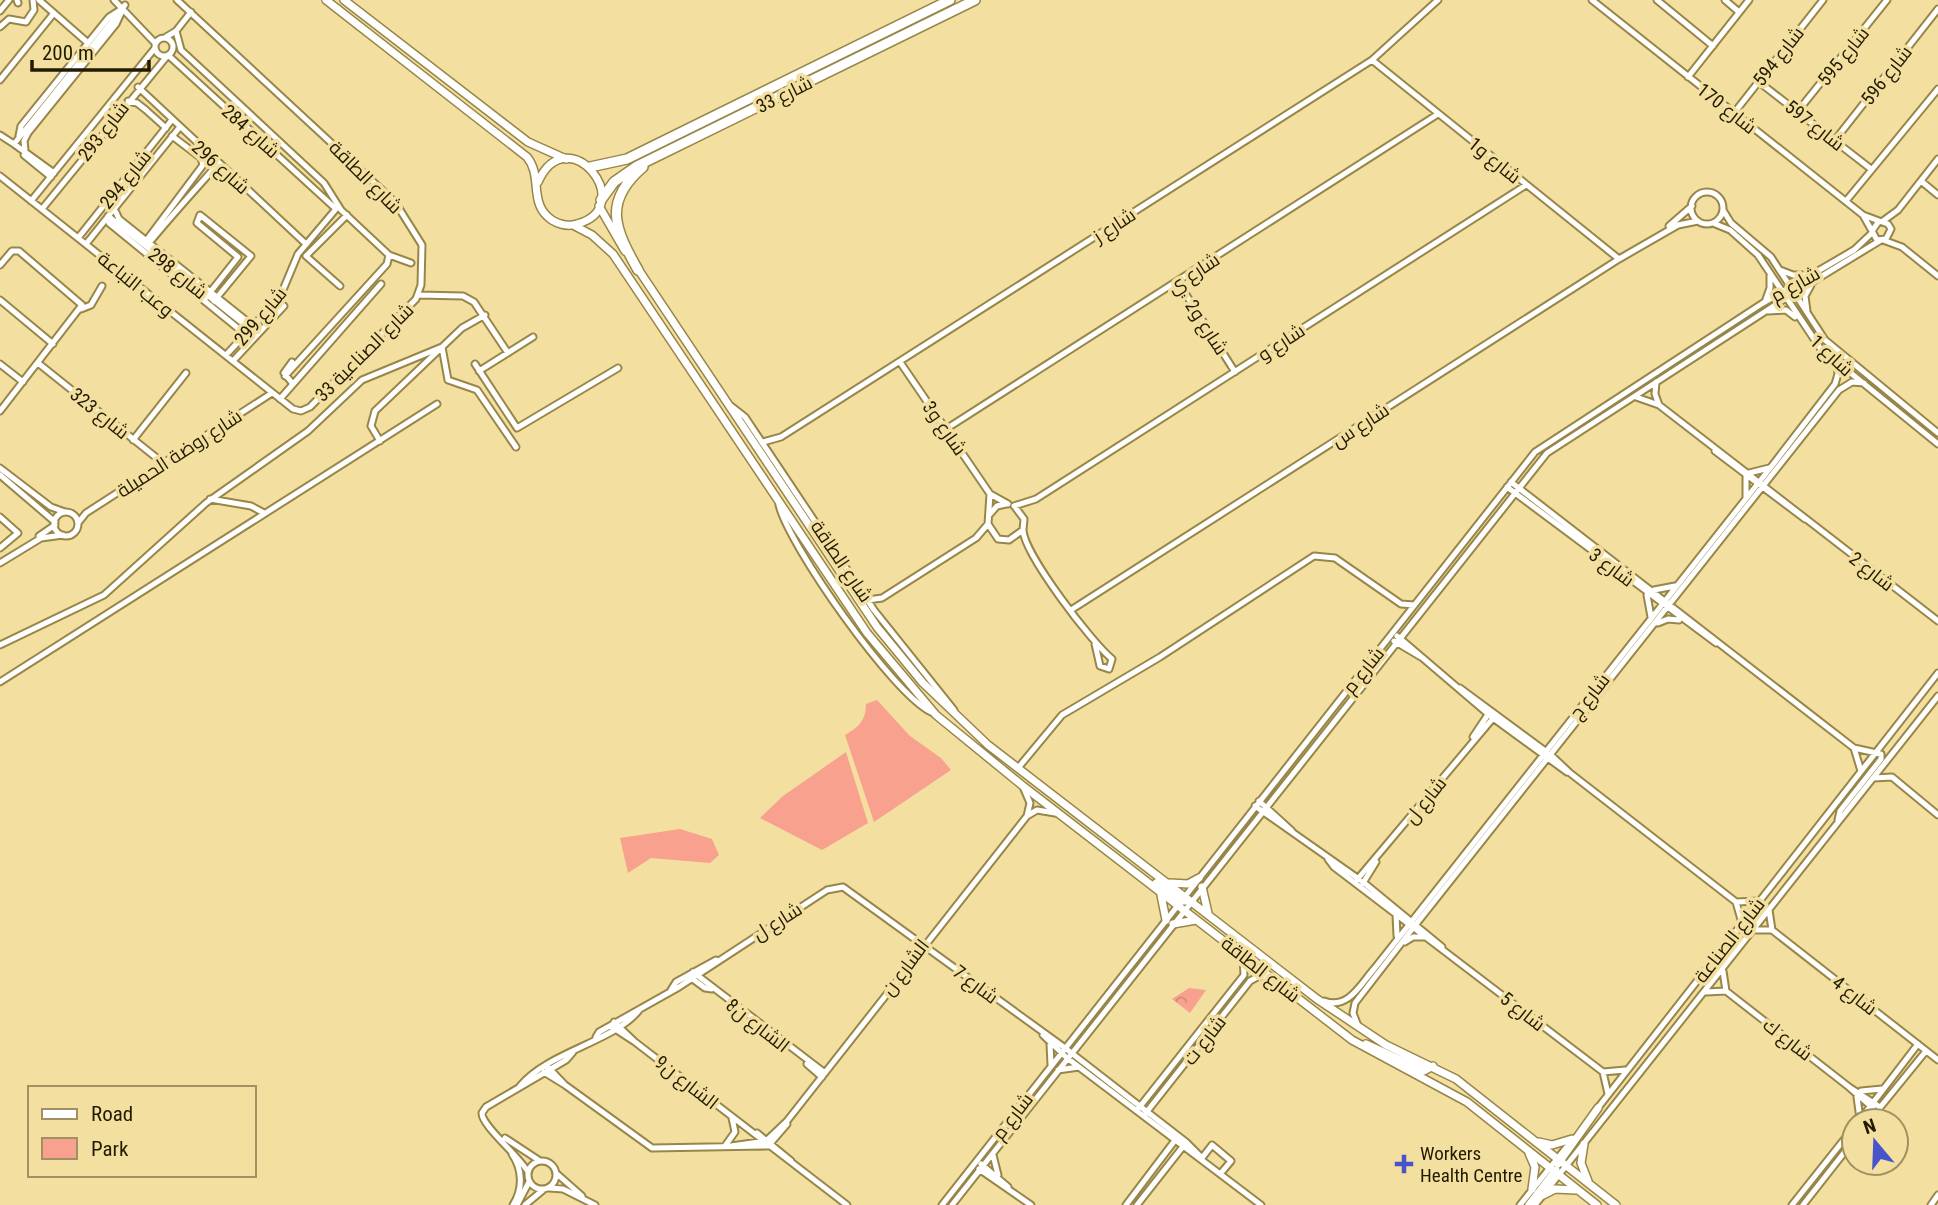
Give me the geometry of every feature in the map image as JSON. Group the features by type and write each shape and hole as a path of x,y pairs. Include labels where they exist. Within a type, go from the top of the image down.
{"highway":[{"name":"شارع 33","path":"590,167 627,159 950,0"},
{"name":"شارع 33","path":"600,203 625,173 975,0"},
{"path":"638,270 618,231 617,205 629,179 663,154"}],"main road":[{"path":"326,0 527,157 535,169 537,199 544,213 557,223 573,225 586,220 600,203 599,178 590,167 567,160 528,142 344,0"},
{"path":"538,183 552,164 567,160"},
{"name":"شارع الطاقة","path":"600,203 610,230 877,627 923,683 1018,768 1164,880 1198,921 1352,1040 1457,1095 1525,1147 1590,1185 1616,1205"},
{"name":"شارع الطاقة","path":"573,225 592,234 613,254 867,633 936,715 1159,891 1209,914 1359,1029 1433,1066 1475,1093 1532,1139 1581,1192 1597,1205"},
{"path":"1104,848 1246,943"},
{"path":"1164,880 1181,885 1199,878"},
{"path":"1202,887 1209,914"},
{"path":"1159,891 1165,902 1169,922 1188,919 1198,921"},
{"path":"1352,1040 1424,1071 1433,1066"},
{"path":"1529,1205 1598,1108"},
{"path":"1502,1128 1609,1199"},
{"path":"1532,1139 1552,1145 1572,1139"},
{"path":"1584,1144 1581,1163 1590,1185"},
{"path":"1525,1147 1535,1167 1532,1189"},
{"path":"1543,1195 1562,1188 1581,1192"}],"street":[{"path":"0,11 9,0"},
{"path":"0,27 9,19 26,22 34,10 33,0"},
{"path":"39,0 88,49"},
{"path":"114,0 124,7 155,46 176,31 191,12"},
{"name":"شارع الطاقة","path":"177,0 392,198 421,242 418,295"},
{"name":"شارع ز","path":"763,442 781,437 1373,60 1438,0"},
{"name":"شارع 170","path":"1592,0 1863,215 1881,221"},
{"path":"1657,0 1713,46"},
{"path":"1725,0 1739,12"},
{"path":"1688,77 1749,0"},
{"path":"1812,0 1821,3"},
{"name":"شارع 595","path":"1798,111 1887,0"},
{"name":"شارع 594","path":"1734,113 1821,3"},
{"path":"24,153 24,141 28,133 88,49 124,7"},
{"name":"شارع 596","path":"1835,140 1938,9"},
{"path":"0,80 54,13"},
{"path":"173,45 176,31"},
{"path":"176,31 181,51 324,183 347,215 389,255 411,263"},
{"path":"165,37 173,45"},
{"name":"شارع 293","path":"42,209 127,101 168,55 173,45"},
{"name":"شارع 284","path":"155,46 159,55 168,55 334,207"},
{"name":"شارع 293","path":"31,201 155,46"},
{"name":"شارع و1","path":"1373,60 1619,259"},
{"path":"14,144 37,110 71,72"},
{"name":"شارع 597","path":"1759,82 1871,169"},
{"name":"شارع 296","path":"138,88 306,244"},
{"path":"1846,201 1938,89"},
{"path":"127,101 137,103 166,128"},
{"name":"شارع ي","path":"946,429 1438,114"},
{"name":"شارع 294","path":"78,238 172,121"},
{"name":"شارع 294","path":"86,244 178,128"},
{"path":"0,135 52,175"},
{"path":"147,242 203,165 201,158 172,136"},
{"path":"1898,210 1938,159"},
{"path":"147,242 188,202 195,187 218,164"},
{"name":"وعب النباعة","path":"0,176 272,393"},
{"path":"1921,181 1938,195"},
{"name":"شارع و","path":"1011,505 1036,499 1526,185"},
{"path":"1710,192 1720,199 1723,210 1713,223 1698,221 1692,205 1698,195 1710,192"},
{"name":"شارع س","path":"1650,241 1679,219 1692,205"},
{"name":"شارع 299","path":"226,355 277,300 286,286 296,257 335,212 334,207"},
{"path":"114,208 117,218 154,250"},
{"name":"شارع 1","path":"1723,210 1731,223 1765,251 1809,317 1833,347 1938,433"},
{"name":"شارع م","path":"943,1205 1050,1066 1184,903 1199,878 1257,803 1541,446 1782,291 1854,250 1881,221 1898,210"},
{"name":"شارع م","path":"1184,903 1202,887 1253,824 1548,453 1786,298 1882,240 1891,230 1898,210"},
{"path":"220,309 207,296 238,257 197,223 200,215 251,256 216,299 249,329"},
{"path":"340,286 306,256 347,215"},
{"name":"شارع 170","path":"1863,215 1872,232"},
{"name":"شارع 298","path":"108,219 132,238 154,250 207,296 216,299 220,309 249,329"},
{"name":"شارع س","path":"1071,610 1619,259 1683,223 1698,221"},
{"path":"1881,221 1891,230 1902,247 1938,276"},
{"name":"شارع 1","path":"1713,223 1730,230 1749,246 1814,342 1938,444"},
{"path":"1872,232 1882,240 1902,247"},
{"path":"132,238 181,275"},
{"path":"0,265 12,251 19,251 80,301 81,309"},
{"path":"285,376 387,264 389,255"},
{"path":"1777,268 1793,275 1811,274"},
{"path":"1763,303 1770,288 1769,272"},
{"name":"شارع و2","path":"1178,282 1235,372"},
{"path":"1809,317 1805,296 1814,282"},
{"path":"280,399 381,284"},
{"path":"0,411 81,309 91,305 102,286"},
{"path":"418,295 463,296 474,302 508,353"},
{"name":"شارع الصناعية 33","path":"272,393 295,410 307,408 418,295"},
{"path":"0,300 53,344"},
{"name":"شارع 299","path":"233,361 284,306 277,300"},
{"path":"1763,313 1781,309 1800,320"},
{"path":"380,441 372,426 373,414 465,326 485,316"},
{"path":"479,371 533,337"},
{"path":"442,347 448,380 477,390 516,447"},
{"path":"0,645 100,597 210,499 308,431 362,380 442,347"},
{"path":"292,362 284,372 293,384"},
{"name":"شارع و3","path":"900,362 990,494 1011,505"},
{"name":"شارع ج","path":"1359,1029 1353,1008 1397,936 1663,603 1761,486 1772,467 1835,383 1838,374 1836,362"},
{"name":"شارع 323","path":"38,363 163,463"},
{"path":"475,363 517,428 618,368"},
{"path":"0,364 23,382"},
{"path":"134,440 186,373"},
{"path":"1656,382 1655,394 1659,405"},
{"name":"شارع ج","path":"1761,486 1773,476 1843,386 1852,382 1864,383"},
{"name":"شارع روضة الحميلة","path":"63,535 74,533 86,513 272,393"},
{"name":"شارع 2","path":"1634,397 1659,405 1938,621"},
{"path":"1613,399 1618,407"},
{"path":"0,682 436,404"},
{"name":"شارع الطاقة","path":"729,405 745,417 874,610 914,662 945,695 957,716"},
{"name":"شارع ز","path":"769,453 781,437"},
{"path":"1772,467 1748,475 1749,501 1773,495 1773,476"},
{"path":"0,468 51,507 69,513 78,523"},
{"path":"0,475 46,512 63,535"},
{"path":"1508,503 1530,500 1526,481"},
{"name":"شارع 3","path":"1509,484 1854,748 1877,751"},
{"path":"990,494 988,524 993,536"},
{"path":"210,499 249,505 264,513"},
{"name":"شارع و","path":"1024,519 1036,499"},
{"name":"شارع ج","path":"1317,999 1330,1003 1343,1002 1402,944 1682,592 1749,501"},
{"path":"989,514 997,506 1011,505 1024,519 1023,530 1030,550 1096,644 1112,659 1109,669 1100,666 1096,644"},
{"path":"0,553 1,562 69,513"},
{"name":"شارع روضة الحميلة","path":"69,513 86,513"},
{"path":"0,516 18,533 1,547 12,555"},
{"path":"874,610 882,598 976,538 988,524"},
{"path":"1009,540 1023,530"},
{"path":"31,542 45,536 63,535"},
{"path":"976,538 993,536 1030,550"},
{"path":"1018,768 1062,715 1160,657 1314,556 1335,558 1401,604 1414,605"},
{"path":"1651,618 1648,591 1662,591 1677,586"},
{"path":"1656,625 1668,619 1683,618 1680,603 1682,592"},
{"path":"868,600 882,598"},
{"path":"1401,604 1404,617"},
{"path":"1408,648 1409,625"},
{"path":"1390,635 1736,902 1748,904 1760,901"},
{"path":"1386,654 1408,648"},
{"name":"شارع الصناعة","path":"1535,1205 1572,1139 1938,673"},
{"path":"1354,681 1361,686"},
{"name":"شارع الصناعة","path":"1520,1205 1532,1189 1584,1144 1938,695"},
{"name":"شارع ل","path":"1359,883 1492,714"},
{"path":"1531,744 1553,741"},
{"path":"1531,744 1534,766"},
{"path":"1559,748 1559,764"},
{"path":"1854,748 1861,773"},
{"path":"1837,823 1840,811 1881,759 1877,751"},
{"path":"1889,758 1892,778"},
{"path":"1292,759 1300,764"},
{"path":"1538,772 1559,764"},
{"path":"1873,778 1892,778 1938,814"},
{"path":"1023,786 1030,803 1027,816"},
{"path":"1253,824 1274,818 1275,796"},
{"name":"شارع 5","path":"1257,803 1293,834 1603,1072"},
{"path":"1027,816 1043,810 1061,815"},
{"name":"الشارع ن","path":"768,1143 1027,816"},
{"path":"1483,830 1490,834"},
{"name":"شارع 5","path":"1328,859 1374,891 1398,913"},
{"path":"1349,872 1368,872 1374,891"},
{"path":"1448,872 1455,877"},
{"name":"شارع ل","path":"487,1126 482,1119 486,1107 827,890 839,887"},
{"name":"شارع 7","path":"839,887 850,890 923,944 1261,1205"},
{"path":"1736,902 1742,924"},
{"path":"1397,936 1398,913 1420,907"},
{"path":"1753,930 1772,930 1769,910"},
{"path":"1402,944 1413,937 1426,934 1425,914"},
{"name":"شارع م","path":"952,1205 1079,1044 1169,922"},
{"name":"شارع 4","path":"1772,930 1938,1060"},
{"name":"شارع ت","path":"1138,1109 1244,975 1245,966 1241,954"},
{"path":"1702,994 1713,989 1726,990 1722,979 1724,967"},
{"name":"الشارع ن8","path":"693,975 823,1075"},
{"name":"شارع ت","path":"1145,1114 1250,981 1259,976 1271,977"},
{"name":"شارع ك","path":"1726,990 1876,1107"},
{"name":"الشارع ن9","path":"614,1025 847,1205"},
{"path":"1050,1066 1053,1043 1074,1036"},
{"path":"1193,1039 1200,1045"},
{"path":"1058,1070 1079,1064 1079,1044"},
{"path":"1870,1107 1918,1044"},
{"path":"1881,1107 1926,1051"},
{"path":"1608,1094 1603,1072 1616,1073 1628,1068"},
{"path":"546,1069 652,1148 768,1143"},
{"path":"1858,1107 1857,1093 1885,1088"},
{"path":"1019,1107 1025,1112"},
{"path":"728,1146 735,1132 730,1115"},
{"path":"487,1126 505,1142 528,1172 529,1182 515,1205"},
{"path":"487,1126 540,1161 549,1163 556,1173 592,1204"},
{"path":"1126,1205 1177,1139"},
{"path":"505,1142 519,1170 520,1191 515,1205"},
{"path":"1137,1205 1184,1145"},
{"path":"1202,1158 1212,1145 1231,1161 1221,1173"},
{"path":"1792,1205 1840,1145"},
{"path":"993,1154 996,1179"},
{"path":"1803,1205 1840,1158"},
{"path":"528,1172 532,1165 540,1161"},
{"path":"976,1163 1031,1205"},
{"path":"525,1205 555,1181 556,1173"},
{"path":"970,1182 979,1178 996,1179"},
{"path":"529,1182 546,1189 563,1189 592,1204"},
{"path":"1801,1194 1808,1199"},
{"path":"1931,1205 1938,1195"}],"green space":[{"path":"877,700 910,736 941,758 951,770 874,822 845,735 861,722 866,704"},
{"path":"846,752 868,823 822,850 760,818 783,796"},
{"path":"680,829 712,839 719,855 710,863 651,858 628,873 620,838"},
{"path":"1189,988 1206,990 1190,1013 1172,999"}],"place":[{"name":"Workers Health Centre","path":"1404,1164"}]}
